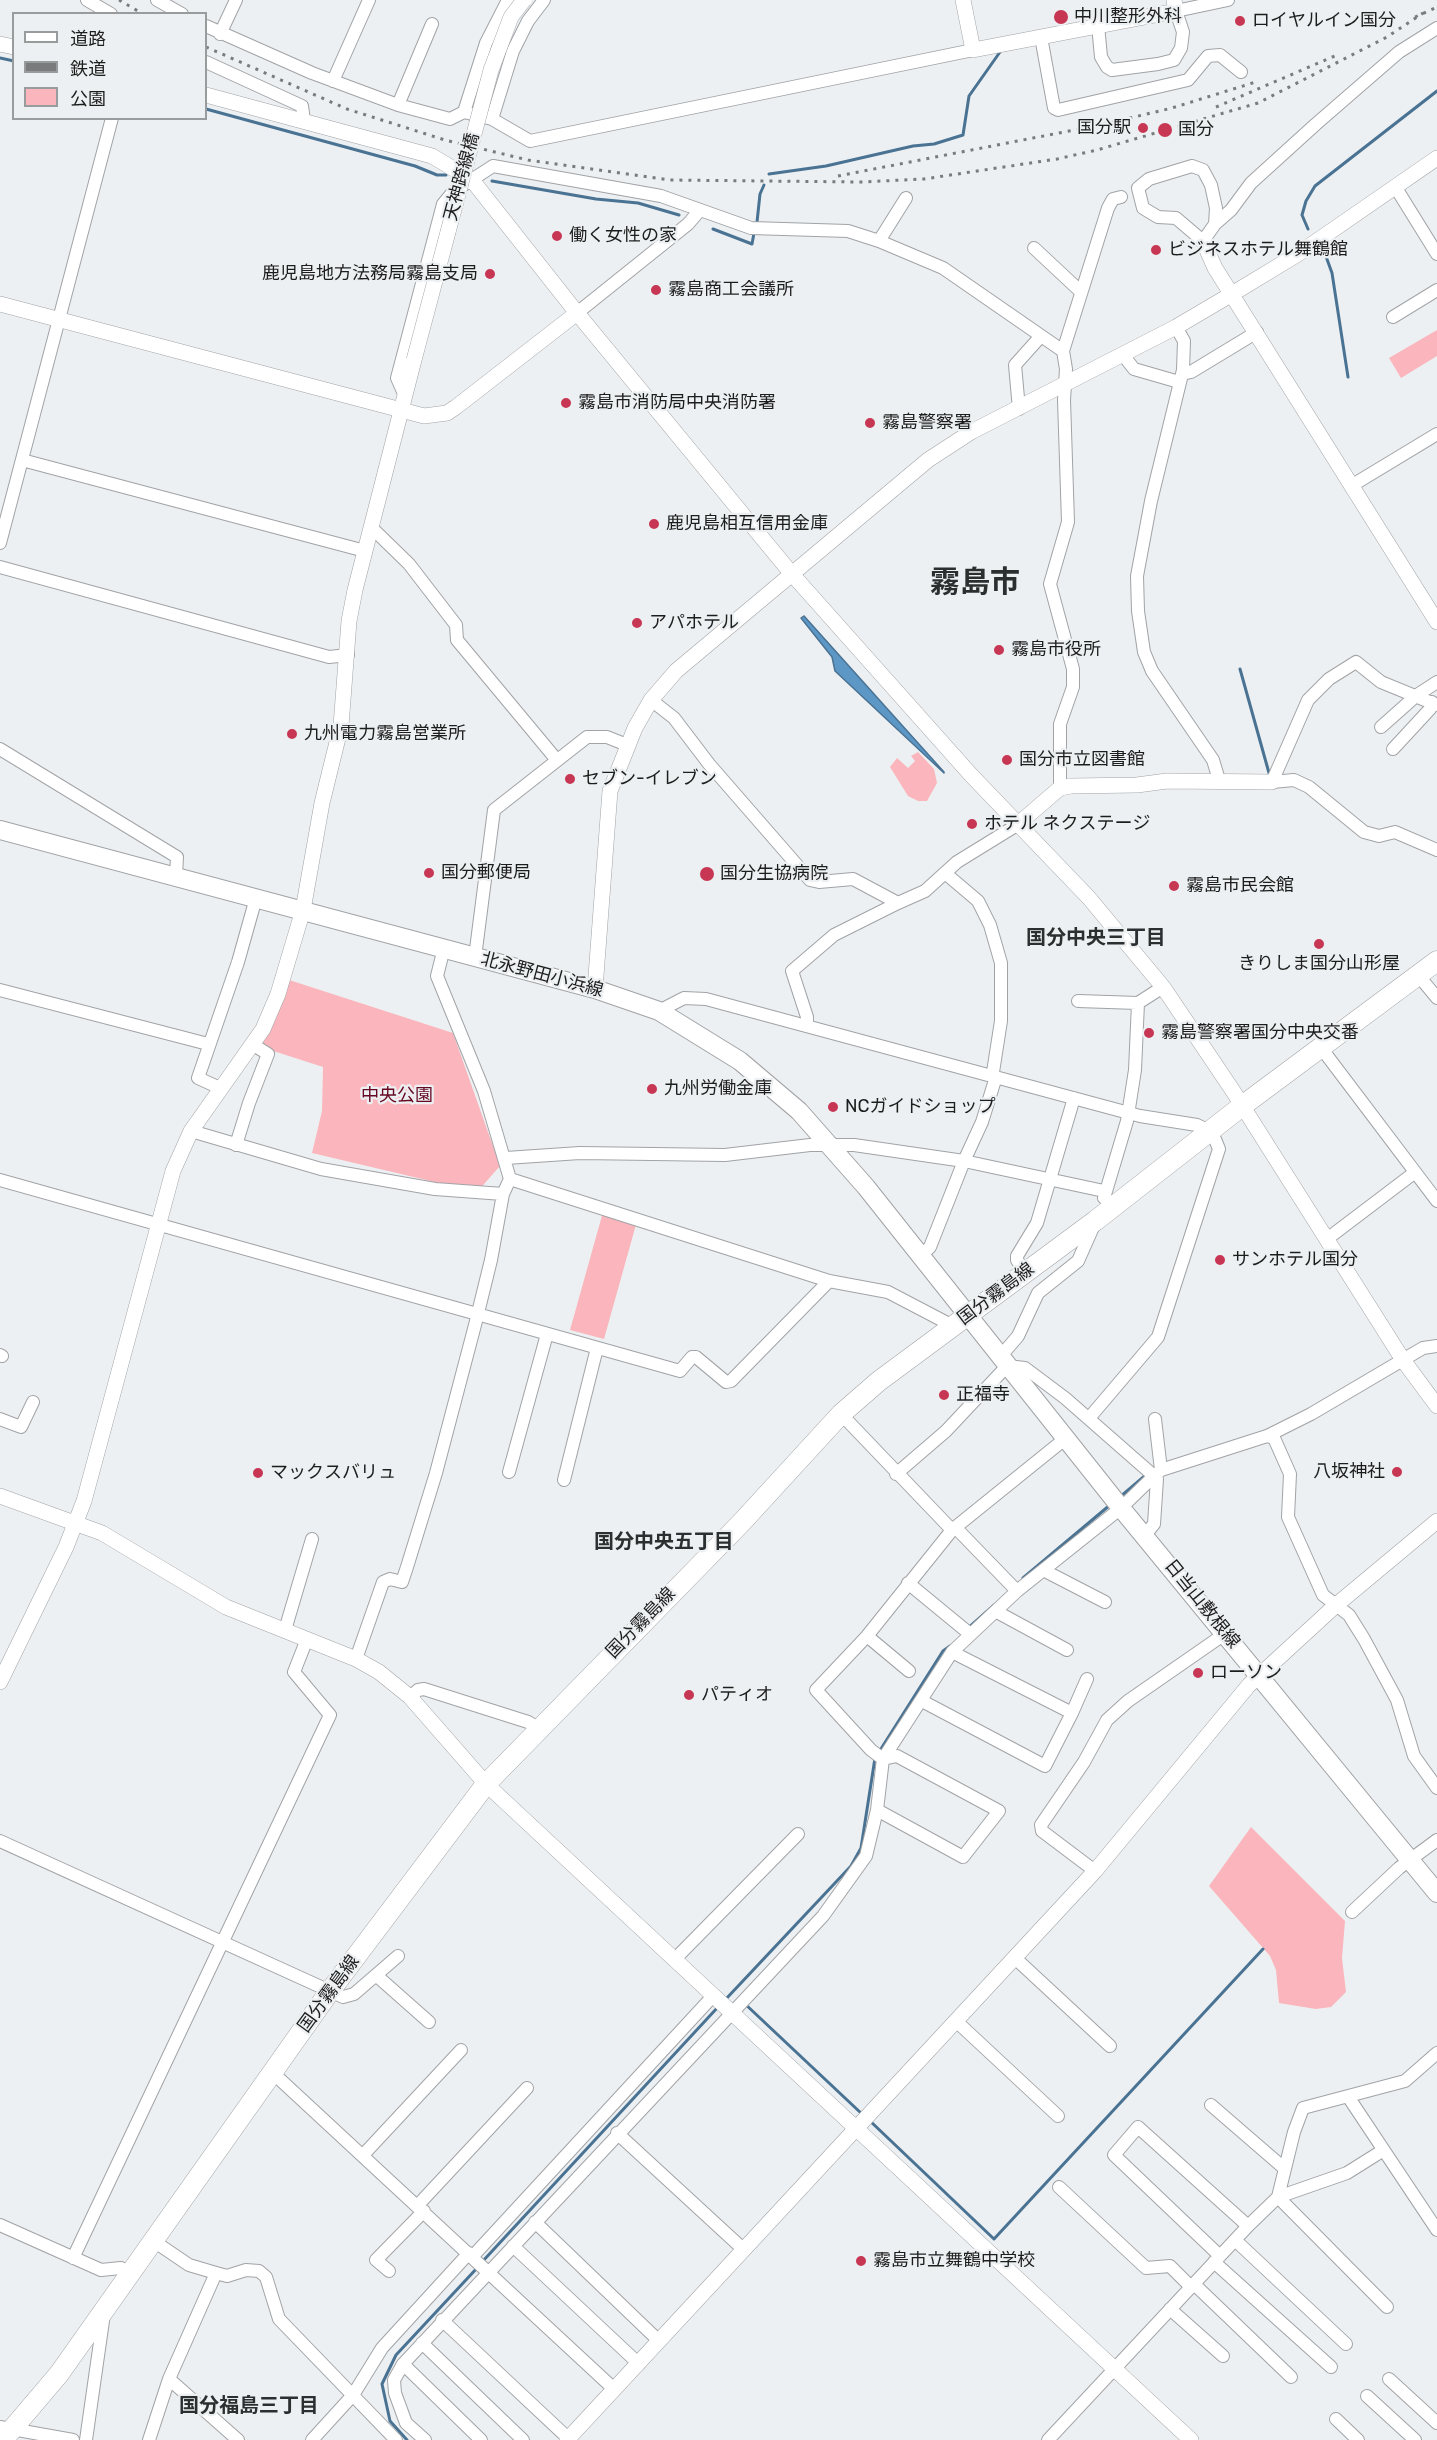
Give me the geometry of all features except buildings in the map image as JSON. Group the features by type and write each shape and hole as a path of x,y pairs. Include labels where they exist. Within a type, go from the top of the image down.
{"main road":[{"name":"北永野田小浜線","path":"0,830 595,988 659,1011 716,1044 757,1074 799,1111 829,1144 920,1257 960,1321"},
{"name":"国分霧島線","path":"5,2432 60,2374 104,2308 154,2242 330,1991 486,1784 538,1728 741,1523 841,1414 879,1381 1025,1273 1103,1207 1212,1132 1242,1106 1322,1049 1437,961"},
{"name":"日当山敷根線","path":"960,1321 1003,1362 1437,1893"}],"street":[{"path":"87,0 108,12"},
{"path":"157,0 178,12"},
{"path":"220,34 236,0"},
{"path":"333,81 369,0"},
{"path":"464,112 486,43 508,0"},
{"name":"天神跨線橋","path":"0,1682 84,1501 173,1171 191,1131 263,1029 278,994 303,910 322,803 341,726 349,621 365,551 491,70 511,18 524,0"},
{"path":"492,119 513,51 528,21 544,0"},
{"path":"963,0 973,50"},
{"path":"207,27 333,81 398,105 450,119 464,112 492,119 520,137 537,140 1098,25 1175,5 1228,0"},
{"path":"1098,25 1101,57 1107,67 1112,70 1174,60 1181,48 1183,33 1175,5"},
{"path":"398,105 432,24"},
{"path":"1203,241 1215,224 1231,210 1251,183 1399,52 1437,28"},
{"path":"1041,36 1054,108 1058,110 1188,80 1208,56 1220,55 1241,72"},
{"path":"207,62 302,106 304,120"},
{"path":"207,95 432,156 472,180 790,573 1017,825 1089,898 1163,987 1242,1106 1403,1360 1437,1406"},
{"path":"0,543 111,120"},
{"path":"595,988 606,814 610,791 627,745 651,700 676,671 790,573 928,460 971,432 1176,327 1232,294 1298,254 1437,158"},
{"path":"405,396 397,378 443,204 453,192 493,166 661,196 751,228 848,231 879,241 943,268 998,303 1064,351"},
{"path":"1215,224 1216,208 1203,170 1192,166 1149,179 1138,188 1143,208 1158,217 1176,218 1203,241 1215,268 1437,622"},
{"path":"1396,188 1437,254"},
{"path":"1060,788 1060,724 1073,687 1073,669 1050,584 1068,522 1064,351 1080,291 1103,231 1108,208 1113,199 1121,197"},
{"path":"879,241 906,198"},
{"path":"0,304 400,412 436,415 456,407 688,224 700,210"},
{"path":"1034,248 1080,291"},
{"path":"1393,317 1437,290"},
{"path":"1176,327 1184,341 1181,378 1151,501 1137,576 1138,611 1144,652 1152,671 1213,760 1219,780"},
{"path":"1123,355 1134,369 1181,378 1257,333"},
{"path":"1019,409 1015,365 1041,336"},
{"path":"1351,486 1437,434"},
{"path":"22,460 365,551"},
{"path":"371,527 409,564 456,625 457,640 556,759"},
{"path":"0,567 329,657 348,655"},
{"path":"1272,782 1308,700 1329,679 1356,662 1381,682 1434,703 1393,749"},
{"path":"1381,727 1417,695 1437,682"},
{"path":"651,700 674,718 804,877 819,882 853,879 898,903"},
{"path":"475,957 494,810 556,759 587,737 596,735 627,745"},
{"path":"0,749 177,857 176,876"},
{"path":"807,1026 807,1017 792,971 834,935 925,891 945,873 1017,825 1060,788 1219,780 1272,782 1294,780 1309,787 1364,832 1379,836 1395,832 1437,850"},
{"path":"920,1257 930,1247 982,1122 994,1077 1001,1021 1001,963 990,925 978,901 945,873"},
{"path":"220,1088 198,1078 238,962 256,897"},
{"path":"356,1659 382,1582 390,1580 402,1582 436,1473 491,1260 503,1194 510,1179 506,1158 484,1090 437,976 444,948"},
{"path":"1418,975 1437,998"},
{"path":"1078,1001 1138,1003 1163,987"},
{"path":"0,990 208,1044"},
{"path":"659,1011 673,1002 695,998 1128,1112 1197,1125 1212,1132 1219,1149 1158,1337 1090,1417"},
{"path":"896,1474 946,1431 1003,1362 1038,1293 1078,1261 1103,1207 1128,1112 1135,1070 1138,1003"},
{"path":"236,1145 268,1054 252,1044"},
{"path":"1322,1049 1414,1173 1437,1199"},
{"path":"1025,1273 1017,1256 1036,1222 1074,1098"},
{"path":"191,1131 321,1169 435,1189 503,1194"},
{"path":"506,1158 580,1153 724,1155 829,1144 874,1147 964,1161 1051,1179 1103,1207"},
{"path":"1327,1239 1414,1173"},
{"path":"510,1179 829,1281 888,1292 960,1321"},
{"path":"0,1180 680,1371 692,1357 696,1357 726,1382 731,1381 829,1281"},
{"path":"509,1472 547,1334"},
{"path":"312,2440 353,2395 382,2348 722,2005 823,1916 840,1889 858,1870 866,1856 877,1810 878,1755 922,1701 966,1631 997,1612 1014,1588 1045,1571 1153,1472 1268,1436 1311,1414 1423,1348 1437,1346"},
{"path":"564,1480 597,1348"},
{"path":"1003,1362 1024,1368 1090,1417 1153,1472 1157,1479 1154,1524 1146,1535"},
{"path":"0,1419 21,1427 33,1402"},
{"path":"841,1414 896,1474 1014,1588"},
{"path":"1153,1472 1155,1419"},
{"path":"1268,1436 1274,1438 1290,1474 1288,1517 1323,1595 1349,1615 1364,1639 1397,1701 1414,1756 1437,1788"},
{"path":"877,1810 963,1857 999,1811 897,1756 878,1755 816,1690 867,1636 908,1582 954,1529 1066,1438"},
{"path":"0,1496 102,1533 226,1607 356,1659 379,1672 410,1697 486,1784 1191,2440"},
{"path":"442,2320 569,2440 743,2249 1095,1871 1258,1675 1335,1606 1437,1521"},
{"path":"285,1630 312,1539"},
{"path":"1045,1571 1105,1602"},
{"path":"908,1582 966,1631"},
{"path":"997,1612 1067,1650"},
{"path":"1095,1871 1042,1831 1041,1825 1084,1762 1107,1720 1128,1701 1226,1633"},
{"path":"867,1636 909,1671"},
{"path":"73,2258 330,1715 294,1672 307,1639"},
{"path":"952,1652 1072,1713"},
{"path":"922,1701 1044,1766 1087,1679"},
{"path":"410,1697 418,1690 424,1689 528,1722 538,1728"},
{"path":"674,1960 798,1834"},
{"path":"0,1840 344,1997 354,1994 398,1956"},
{"path":"1352,1912 1410,1860 1437,1840"},
{"path":"1015,1958 1110,2046"},
{"path":"377,1976 429,2022"},
{"path":"425,2440 406,2424 395,2393 394,2380 403,2364 617,2133 722,2005"},
{"path":"956,2021 1058,2116"},
{"path":"363,2154 461,2050"},
{"path":"1278,2197 1303,2108 1349,2098 1405,2081 1437,2053"},
{"path":"273,2073 614,2389"},
{"path":"389,2271 376,2260 527,2088"},
{"path":"1349,2098 1382,2151 1437,2230"},
{"path":"1211,2105 1285,2169"},
{"path":"1248,2226 1138,2127 1114,2155 1217,2259 1331,2367"},
{"path":"617,2133 743,2249"},
{"path":"1048,2440 1192,2285 1278,2197 1347,2173 1382,2151"},
{"path":"1059,2187 1146,2268 1170,2266 1291,2378"},
{"path":"1278,2197 1387,2307"},
{"path":"534,2222 659,2341"},
{"path":"0,2225 101,2270 121,2268 131,2274"},
{"path":"1235,2240 1346,2344"},
{"path":"154,2242 189,2265 216,2273 227,2276 246,2270 259,2271 266,2277 279,2319 396,2440"},
{"path":"513,2246 639,2364"},
{"path":"149,2440 169,2379 216,2273"},
{"path":"86,2440 104,2308"},
{"path":"1170,2309 1224,2356"},
{"path":"422,2343 523,2440"},
{"path":"403,2364 481,2440"},
{"path":"169,2379 238,2440"},
{"path":"1389,2379 1437,2423"},
{"path":"1367,2396 1415,2440"},
{"path":"1336,2419 1358,2440"},
{"path":"5,2432 73,2440"}],"green space":[{"path":"1437,330 1437,356 1401,378 1389,358"},
{"path":"918,752 934,769 937,783 927,801 918,801 908,796 890,767 897,758 908,768 915,761 911,756"},
{"name":"中央公園","path":"283,978 453,1033 500,1166 477,1192 312,1153 322,1111 323,1067 261,1047"},
{"path":"603,1212 637,1221 604,1339 570,1330"},
{"path":"1251,1827 1345,1921 1342,1958 1346,1992 1331,2007 1316,2009 1279,2003 1276,1970 1270,1956 1209,1886"}],"water":[{"path":"804,616 944,773 835,671 832,657 801,618"}],"waterway":[{"path":"769,174 826,166 913,146 934,144 963,135 969,96 1000,52"},
{"path":"0,58 12,61"},
{"path":"1308,229 1302,215 1306,201 1315,186 1437,91"},
{"path":"207,109 415,166 437,175 446,175"},
{"path":"492,181 596,199 638,203 679,215"},
{"path":"757,222 760,194 764,185"},
{"path":"713,229 752,244 754,233"},
{"path":"1324,251 1332,273 1348,377"},
{"path":"1240,669 1269,773"},
{"path":"1120,1497 1147,1474"},
{"path":"1023,1578 1110,1505"},
{"path":"968,1628 994,1605"},
{"path":"879,1752 943,1651 950,1646"},
{"path":"725,2000 851,1866 861,1848 875,1758"},
{"path":"869,2120 994,2239 1263,1949"},
{"path":"744,2003 862,2114"},
{"path":"482,2262 718,2007"},
{"path":"407,2440 390,2421 382,2384 396,2355 478,2267"}],"railway":[{"path":"119,0 140,12"},
{"path":"1415,17 1437,7"},
{"path":"207,47 347,109 445,140 528,160 670,180 861,182 924,179 1057,159 1097,150 1258,103 1387,37 1423,13"},
{"path":"1216,107 1337,55"},
{"path":"838,176 1105,124 1172,108 1259,81"}],"place":[{"name":"中川整形外科","path":"1061,17"},
{"name":"ロイヤルイン国分","path":"1240,21"},
{"name":"国分駅","path":"1143,128"},
{"name":"国分","path":"1165,130"},
{"name":"働く女性の家","path":"557,236"},
{"name":"ビジネスホテル舞鶴館","path":"1156,250"},
{"name":"鹿児島地方法務局霧島支局","path":"490,274"},
{"name":"霧島商工会議所","path":"656,290"},
{"name":"霧島市消防局中央消防署","path":"566,403"},
{"name":"霧島警察署","path":"870,423"},
{"name":"鹿児島相互信用金庫","path":"654,524"},
{"name":"アパホテル","path":"637,623"},
{"name":"霧島市役所","path":"999,650"},
{"name":"九州電力霧島営業所","path":"292,734"},
{"name":"国分市立図書館","path":"1007,760"},
{"name":"セブン-イレブン","path":"570,779"},
{"name":"ホテル ネクステージ","path":"972,824"},
{"name":"国分郵便局","path":"429,873"},
{"name":"国分生協病院","path":"707,874"},
{"name":"霧島市民会館","path":"1174,886"},
{"name":"きりしま国分山形屋","path":"1319,944"},
{"name":"霧島警察署国分中央交番","path":"1149,1033"},
{"name":"九州労働金庫","path":"652,1089"},
{"name":"NCガイドショップ","path":"833,1107"},
{"name":"サンホテル国分","path":"1220,1260"},
{"name":"正福寺","path":"944,1395"},
{"name":"八坂神社","path":"1397,1472"},
{"name":"マックスバリュ","path":"258,1473"},
{"name":"ローソン","path":"1198,1673"},
{"name":"パティオ","path":"689,1695"},
{"name":"霧島市立舞鶴中学校","path":"861,2261"}],"district":[{"name":"霧島市","path":"975,583"},
{"name":"国分中央三丁目","path":"1096,938"},
{"name":"国分中央五丁目","path":"664,1542"},
{"name":"国分福島三丁目","path":"249,2406"}]}
